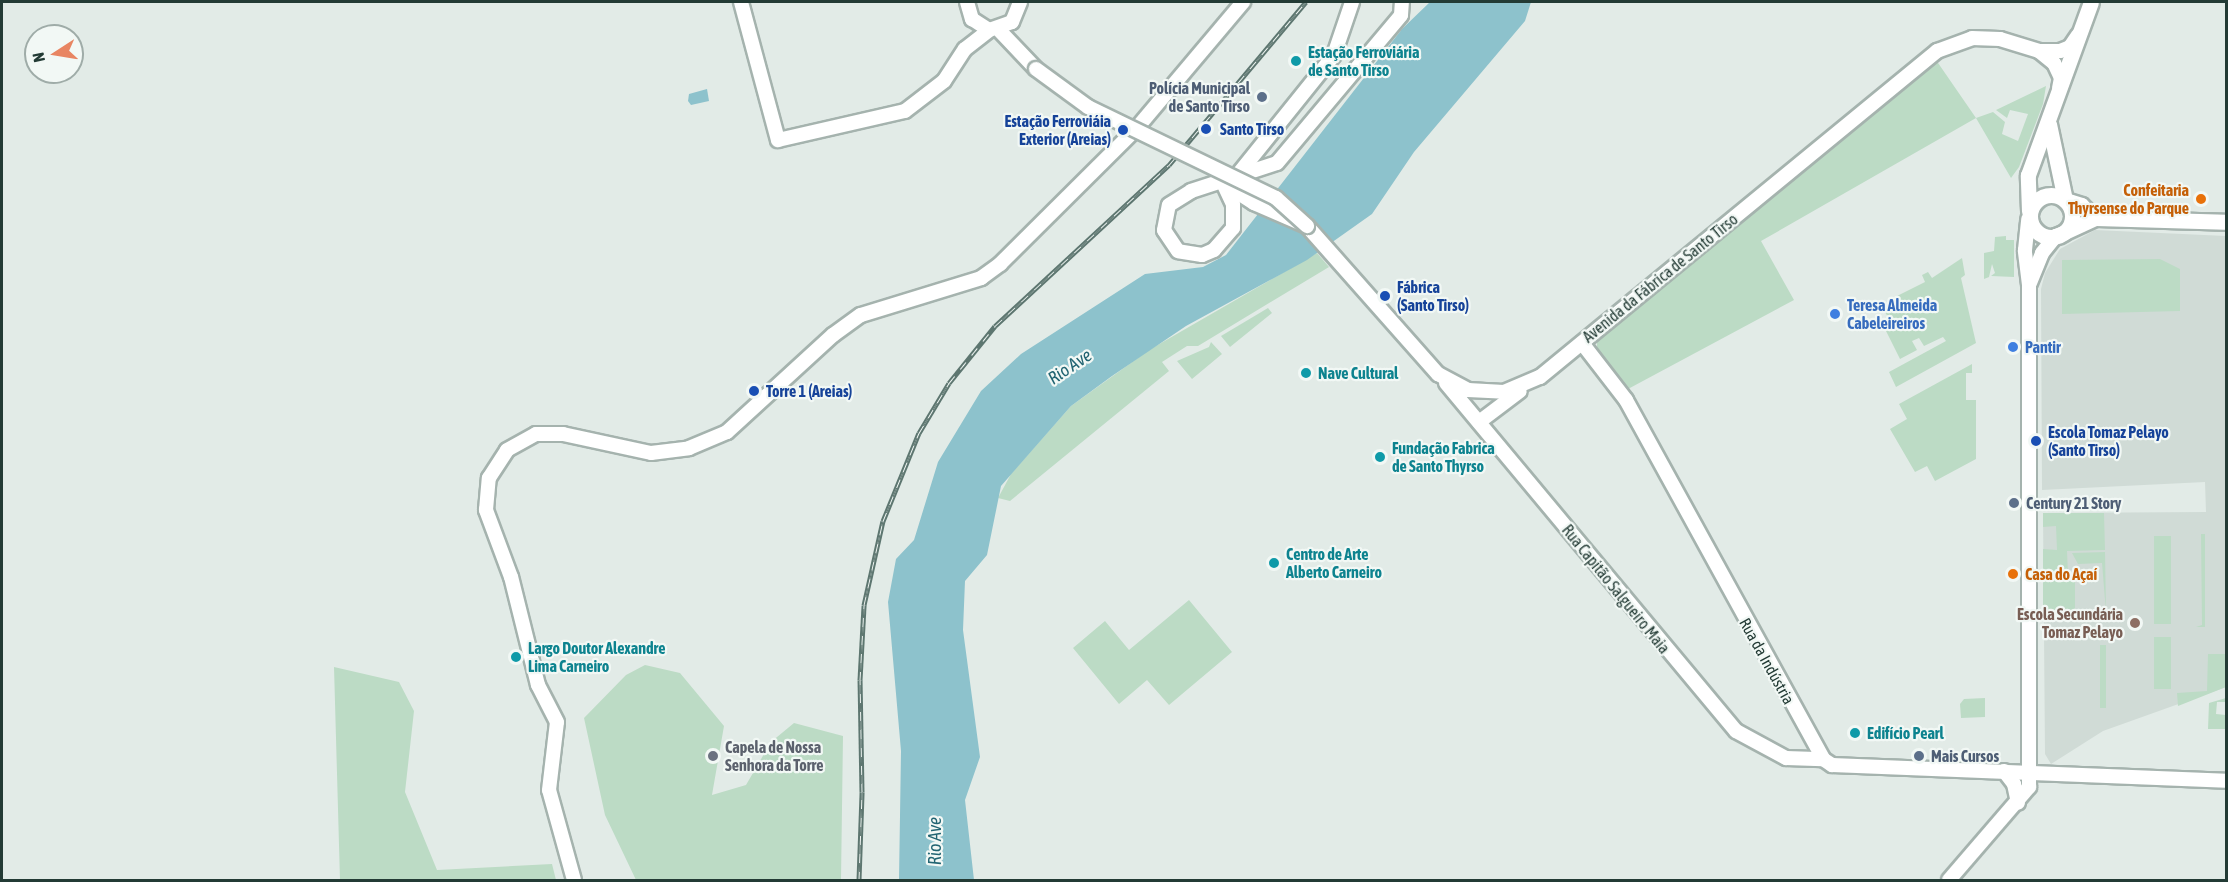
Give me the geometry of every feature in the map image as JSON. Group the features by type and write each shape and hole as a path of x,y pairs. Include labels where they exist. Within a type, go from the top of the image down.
{"main road":[{"path":"2049,124 2065,200 2072,221 2061,234 2040,234 2029,215 2028,175 2049,124 2091,2"},
{"path":"2029,215 2035,201 2048,195 2081,205 2095,218 2226,222"}],"street":[{"path":"741,2 778,140 905,111 944,81 965,49 972,19 967,2"},
{"path":"965,49 1018,9 1031,2"},
{"path":"574,880 549,790 557,722 538,685 511,577 486,510 489,478 507,450 536,434 563,434 651,453 689,448 727,432 833,335 861,315 981,278 1000,264 1137,128 1243,2"},
{"path":"1352,2 1334,55 1229,180 1233,204 1233,228 1214,250 1190,255 1169,242 1164,217 1178,196 1229,180 1260,171 1288,152 1401,15 1402,2"},
{"name":"Avenida da Fábrica de Santo Tirso","path":"1018,9 1023,53"},
{"name":"Avenida da Fábrica de Santo Tirso","path":"972,19 994,29 1023,53 1036,69 1088,107 1229,180 1254,203 1307,226"},
{"path":"2042,51 2070,47 2080,32"},
{"name":"Avenida da Fábrica de Santo Tirso","path":"1192,160 1276,198 1338,258 1438,374 1468,390 1486,394 1529,384 1582,343 1930,56 1972,38 2000,39 2070,59"},
{"path":"2042,51 2054,63 2061,78 2058,97"},
{"path":"1949,880 2018,803 2029,787 2031,772 2029,285 2025,250 2029,215"},
{"path":"2029,285 2042,253 2061,234 2095,218"},
{"name":"Rua da Indústria","path":"1582,343 1626,400 1822,759"},
{"name":"Rua Capitão Salgueiro Maia","path":"1438,374 1675,663 1736,731 1786,758 1822,759"},
{"path":"1479,422 1529,384"},
{"path":"1822,759 1833,765 2226,781"},
{"path":"2004,771 2014,784 2018,803"}],"shaded area":[{"path":"2095,230 2226,236 2226,687 2103,731 2051,764 2045,754 2043,513 2206,512 2205,482 2042,490 2041,289 2045,273 2060,249"}],"green space":[{"path":"1936,60 1976,118 1761,241 1794,300 1628,389 1597,353 1597,339"},
{"path":"2046,86 2043,104 2019,167 2011,178 1976,118 1993,112 2005,122 2002,134 2018,141 2028,114 2010,110 2007,118 1996,110"},
{"path":"2006,236 2006,240 2014,240 2014,277 1991,276 1995,273 1992,264 1989,277 1984,279 1984,253 1994,251 1995,237"},
{"path":"1317,253 1329,267 1198,346 1187,346 1162,362 1169,371 1010,501 998,498 1011,474 1071,406 1149,350"},
{"path":"1962,258 1965,275 1961,278 1976,343 1896,387 1889,372 1946,341 1943,337 1924,346 1919,338 1912,341 1917,350 1900,359 1885,329 1892,325 1883,308 1898,300 1897,296 1925,282 1922,275 1928,272 1932,278"},
{"path":"2160,259 2180,269 2180,311 2062,314 2062,260"},
{"path":"1268,308 1272,313 1230,347 1221,336"},
{"path":"1211,342 1222,354 1192,379 1177,361 1209,347"},
{"path":"1972,364 1972,373 1966,373 1966,400 1976,400 1976,459 1935,481 1927,466 1915,472 1890,429 1907,419 1899,404"},
{"path":"2043,513 2104,513 2105,550 2067,551 2068,574 2075,576 2075,613 2054,613 2054,618 2043,618 2043,549 2057,550 2056,526 2043,527"},
{"path":"2201,534 2205,534 2205,627 2196,627 2202,625"},
{"path":"2154,536 2171,536 2171,624 2154,624"},
{"path":"2105,552 2106,612 2102,563 2078,564 2072,553"},
{"path":"1189,600 1232,652 1169,705 1147,680 1119,704 1073,648 1105,621 1129,650"},
{"path":"2154,637 2171,637 2171,689 2154,689"},
{"path":"2100,645 2106,645 2106,708 2100,708"},
{"path":"2208,654 2226,654 2226,687 2178,706 2177,693 2207,691"},
{"path":"645,665 680,673 724,726 712,795 746,785 771,742 794,723 843,736 841,880 636,880 605,815 584,718 626,675"},
{"path":"334,667 399,682 414,711 405,792 437,870 552,864 556,880 340,880"},
{"path":"1985,698 1985,717 1961,718 1960,704 1964,699"},
{"path":"2226,698 2226,702 2217,702 2216,714 2226,715 2226,729 2208,729 2209,703"}],"water":[{"name":"Rio Ave","path":"1430,2 1531,2 1525,21 1414,152 1372,214 1307,260 1186,326 1071,406 1001,486 987,555 965,581 963,630 980,757 965,800 974,880 899,880 901,751 888,602 896,559 914,540 938,462 981,391 1021,354 1145,274 1203,267 1226,255 1402,29"},
{"path":"707,89 709,101 691,105 688,101 689,94"}],"railway":[{"path":"859,880 862,792 860,680 864,605 883,521 919,433 949,383 995,326 1169,165 1306,2"}],"place":[{"name":"Estação Ferroviária de Santo Tirso","path":"1296,61"},
{"name":"Polícia Municipal de Santo Tirso","path":"1262,97"},
{"name":"Santo Tirso","path":"1206,129"},
{"name":"Estação Ferroviáia Exterior (Areias)","path":"1123,130"},
{"name":"Confeitaria Thyrsense do Parque","path":"2201,199"},
{"name":"Fábrica (Santo Tirso)","path":"1385,296"},
{"name":"Teresa Almeida Cabeleireiros","path":"1835,314"},
{"name":"Pantir","path":"2013,347"},
{"name":"Nave Cultural","path":"1306,373"},
{"name":"Torre 1 (Areias)","path":"754,391"},
{"name":"Escola Tomaz Pelayo (Santo Tirso)","path":"2036,441"},
{"name":"Fundação Fabrica de Santo Thyrso","path":"1380,457"},
{"name":"Century 21 Story","path":"2014,503"},
{"name":"Centro de Arte Alberto Carneiro","path":"1274,563"},
{"name":"Casa do Açaí","path":"2013,574"},
{"name":"Escola Secundária Tomaz Pelayo","path":"2135,623"},
{"name":"Largo Doutor Alexandre Lima Carneiro","path":"516,657"},
{"name":"Edifício Pearl","path":"1855,733"},
{"name":"Capela de Nossa Senhora da Torre","path":"713,756"},
{"name":"Mais Cursos","path":"1919,756"}]}
